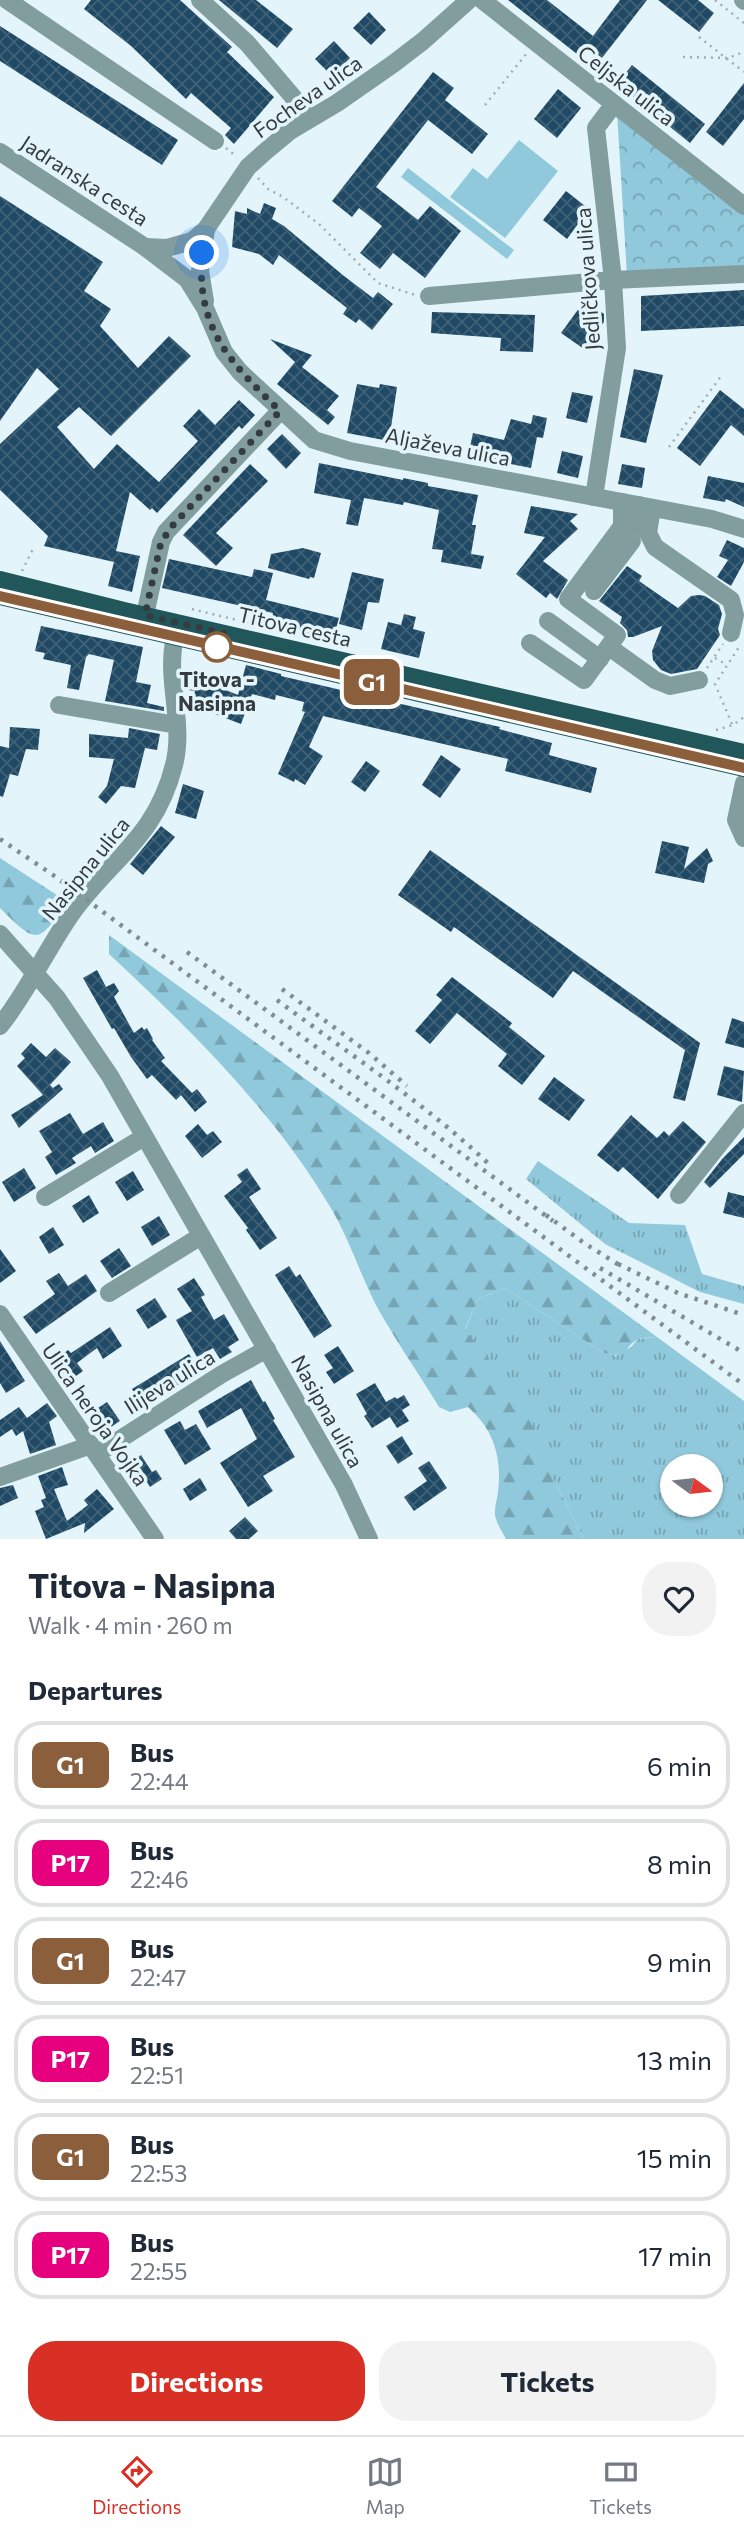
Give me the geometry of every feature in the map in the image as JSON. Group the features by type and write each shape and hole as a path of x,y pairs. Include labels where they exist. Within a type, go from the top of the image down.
{"main road":[{"name":"Titova cesta","path":"0,580 744,752"},
{"name":"Titova cesta","path":"0,596 744,768"}],"street":[{"path":"7,0 215,141"},
{"path":"200,0 247,43 311,118"},
{"name":"Celjska ulica","path":"482,0 744,206"},
{"name":"Focheva ulica","path":"145,247 167,248 192,241 206,229 248,167 290,131 424,41 461,2"},
{"name":"Jedličkova ulica","path":"594,497 617,348 613,280 596,128 614,104"},
{"name":"Jadranska cesta","path":"0,152 145,247"},
{"name":"Aljaževa ulica","path":"205,308 200,271 206,229"},
{"name":"Aljaževa ulica","path":"145,247 187,279 205,308 224,352 240,372 314,440 331,447 712,519 744,529"},
{"path":"429,296 613,280 744,274"},
{"path":"145,615 161,542 166,532 280,411"},
{"path":"638,505 655,547 731,600 736,615 738,638"},
{"path":"530,643 584,680 617,635 568,599 638,505"},
{"path":"548,621 670,686 699,680"},
{"name":"Nasipna ulica","path":"175,637 172,677 177,725 176,761 157,813 144,833 78,905 36,974 77,1026 145,1137 344,1485 369,1539"},
{"path":"59,705 177,725"},
{"path":"743,789 736,820 744,838"},
{"path":"0,934 36,974 20,1001 0,1026"},
{"path":"679,1195 744,1113"},
{"path":"45,1197 145,1137"},
{"path":"109,1293 201,1236"},
{"name":"Ulica heroja Vojka","path":"0,1314 155,1539"},
{"name":"Ilijeva ulica","path":"0,1477 94,1450 267,1349"}],"path":[{"path":"715,0 744,23"},
{"path":"699,37 744,72"},
{"path":"485,105 536,42"},
{"path":"682,57 728,58 744,52"},
{"path":"254,173 268,189 319,224 378,284 409,294 429,296"},
{"path":"669,447 722,375"},
{"path":"19,576 33,549"},
{"path":"699,680 715,657 738,638"},
{"path":"733,725 715,684 727,665 738,638"},
{"path":"715,657 727,665"}],"green space":[{"path":"617,112 744,214 744,267 627,275"},
{"path":"519,140 558,171 505,238 450,197 473,168 487,179"},
{"path":"408,168 514,250 507,259 401,177"},
{"path":"0,858 66,901 43,932 36,935 30,933 0,908"},
{"path":"109,935 657,1337 639,1339 621,1354 611,1355 602,1352 505,1288 478,1299 465,1329 526,1410 557,1486 584,1539 506,1539 495,1516 499,1479 497,1456 484,1425 468,1407 450,1412 439,1407 377,1307 332,1210 309,1174 285,1140 230,1074 109,954"},
{"path":"538,1161 629,1223 685,1225 702,1274 744,1286 744,1304 700,1292 605,1244 526,1179"},
{"path":"505,1288 602,1352 616,1356 638,1339 657,1337 744,1401 744,1539 584,1539 557,1486 465,1330 478,1299"}],"building":[{"path":"91,0 180,0 232,47 227,52 274,97 234,144 225,135 231,128 191,93 186,99 131,46 84,9"},
{"path":"219,0 256,0 293,29 277,48"},
{"path":"508,0 547,0 593,36 620,0 647,0 602,58 584,44 577,54"},
{"path":"658,0 698,0 714,13 699,32"},
{"path":"369,12 386,30 371,45 353,28"},
{"path":"0,26 178,140 162,165 0,61"},
{"path":"334,41 350,58 332,76 315,59"},
{"path":"632,65 705,124 690,143 617,84"},
{"path":"433,72 454,88 445,100 488,134 472,154 428,120 376,187 418,220 430,206 461,231 425,278 393,253 380,269 360,253 382,226 359,208 352,217 332,201"},
{"path":"744,83 744,119 723,146 706,132"},
{"path":"558,89 581,108 557,138 534,119"},
{"path":"566,191 589,209 567,239 543,220"},
{"path":"0,196 103,262 84,291 111,309 100,326 138,368 169,336 191,356 111,436 79,407 57,427 94,469 117,444 159,482 198,441 183,426 199,409 215,425 239,400 255,415 242,429 239,426 157,513 130,492 116,551 140,556 132,592 108,586 114,562 44,546 48,536 0,490 0,444 59,389 37,368 0,421"},
{"path":"264,203 276,208 272,219 344,276 373,298 378,292 393,304 372,330 359,319 356,323 343,314 347,308 279,255 273,265 259,254 232,247 235,211 247,214 247,208 260,214"},
{"path":"744,290 744,326 641,331 641,296"},
{"path":"585,300 604,314 604,322 584,349 561,333"},
{"path":"432,312 535,315 533,352 500,351 501,338 431,333"},
{"path":"270,339 312,355 302,367 339,396 327,410 335,417 328,425 277,384 295,362"},
{"path":"634,369 663,375 646,443 620,437"},
{"path":"357,384 379,388 380,384 397,387 389,441 347,433"},
{"path":"720,390 744,409 744,436 731,425 700,466 677,448"},
{"path":"572,392 593,396 587,423 566,418"},
{"path":"533,415 547,418 543,438 537,437 531,468 468,456 473,433 504,440 511,419 531,424"},
{"path":"282,434 301,453 286,469 267,449"},
{"path":"562,451 583,456 578,478 557,473"},
{"path":"319,463 478,495 472,525 476,525 471,554 484,556 481,569 441,562 443,550 432,549 439,510 404,502 403,505 364,498 358,526 346,524 351,500 314,493"},
{"path":"250,464 268,481 216,533 233,548 216,566 183,535"},
{"path":"622,464 645,468 642,488 618,484"},
{"path":"708,476 744,483 744,507 726,499 725,502 703,498"},
{"path":"531,506 578,514 570,521 578,529 543,561 568,580 557,599 550,593 546,598 516,574 545,537 524,533"},
{"path":"727,540 744,548 744,562 731,586 717,577 728,560 719,556"},
{"path":"303,548 321,553 314,578 268,568 271,554"},
{"path":"169,559 252,577 254,569 273,573 266,600 339,618 333,639 271,623 273,613 162,588"},
{"path":"627,566 642,576 639,581 678,608 691,596 699,595 719,605 722,614 718,629 720,635 697,669 671,674 661,670 653,660 652,651 662,626 628,637 627,630 620,623 622,617 599,601"},
{"path":"352,572 384,579 379,603 368,602 362,630 339,624"},
{"path":"404,614 416,617 413,629 425,632 419,658 381,649 388,622 401,625"},
{"path":"41,626 143,647 136,682 151,685 147,703 164,707 164,711 105,701 114,660 89,654 79,690 67,688 71,665 43,659 45,653 35,651"},
{"path":"246,665 281,676 500,727 499,729 552,743 549,755 597,768 591,793 505,771 508,759 323,716 309,747 323,756 305,785 295,779 294,782 278,774 305,712 302,711 304,702 276,695 275,700 252,694 241,724 212,713 214,709 192,702 195,691 188,690 190,683 184,681 185,669 211,676 209,683 238,695"},
{"path":"10,727 40,729 38,750 26,749 18,776 10,774 3,797 0,796 0,746 9,748"},
{"path":"129,728 160,734 157,750 145,748 135,788 121,786 106,804 98,797 107,786 114,759 89,757 89,734 128,738"},
{"path":"441,755 461,769 440,798 422,785"},
{"path":"366,761 380,771 365,792 351,782"},
{"path":"183,784 204,791 196,819 175,813"},
{"path":"161,826 175,837 143,875 130,864"},
{"path":"662,841 689,847 684,869 707,848 713,861 708,864 704,883 655,873"},
{"path":"430,850 700,1043 685,1101 673,1098 685,1050 573,971 553,998 454,927 451,932 398,895"},
{"path":"97,970 106,987 114,983 119,991 114,997 134,1033 142,1027 144,1030 147,1028 165,1058 161,1061 192,1093 197,1089 207,1102 195,1112 181,1095 176,1100 152,1075 147,1079 131,1057 83,978"},
{"path":"452,977 512,1023 509,1027 545,1056 522,1085 498,1066 507,1054 457,1013 430,1044 415,1031 442,1000 436,995"},
{"path":"732,1018 744,1022 744,1048 725,1043"},
{"path":"31,1043 46,1057 55,1048 71,1062 50,1085 53,1088 59,1084 63,1089 19,1128 11,1115 43,1095 17,1066 25,1058 21,1054"},
{"path":"724,1066 744,1071 742,1102 717,1095"},
{"path":"554,1077 585,1100 569,1121 538,1099"},
{"path":"70,1113 83,1134 103,1122 114,1141 95,1153 91,1146 72,1158 76,1163 56,1175 45,1157 52,1152 39,1131"},
{"path":"631,1115 657,1138 664,1131 669,1136 683,1121 706,1142 658,1199 623,1167 618,1172 597,1155"},
{"path":"198,1124 207,1135 213,1131 222,1142 202,1158 185,1136"},
{"path":"744,1137 744,1154 710,1188 704,1182"},
{"path":"24,1168 36,1188 14,1202 2,1182"},
{"path":"247,1168 261,1189 249,1197 277,1238 260,1250 246,1230 248,1228 224,1196 242,1182 237,1175"},
{"path":"133,1171 144,1190 127,1201 115,1182"},
{"path":"728,1192 744,1196 744,1218 723,1213"},
{"path":"89,1195 99,1213 83,1223 72,1206"},
{"path":"159,1216 170,1235 152,1246 141,1227"},
{"path":"53,1227 64,1245 49,1254 39,1237"},
{"path":"119,1248 131,1266 112,1278 100,1261"},
{"path":"0,1249 16,1271 0,1283"},
{"path":"289,1266 296,1277 300,1274 332,1326 314,1338 275,1275"},
{"path":"59,1273 68,1286 86,1274 97,1291 36,1334 23,1317 55,1294 46,1281"},
{"path":"194,1278 205,1295 201,1297 214,1320 224,1314 239,1340 228,1347 232,1352 220,1359 213,1348 197,1357 176,1320 192,1311 177,1289"},
{"path":"155,1298 167,1317 148,1329 136,1310"},
{"path":"110,1327 122,1346 103,1359 97,1348 77,1363 83,1371 69,1381 54,1361 68,1350 71,1353"},
{"path":"0,1341 25,1381 6,1393 0,1383"},
{"path":"338,1346 354,1371 334,1384 326,1372 333,1368 324,1355"},
{"path":"189,1354 199,1372 143,1406 132,1389"},
{"path":"251,1380 295,1457 263,1476 273,1491 248,1507 220,1463 257,1439 241,1408 207,1428 198,1411"},
{"path":"375,1383 386,1402 404,1395 410,1405 402,1410 409,1421 397,1428 390,1417 372,1428 364,1416 367,1414 356,1394"},
{"path":"107,1402 120,1421 102,1433 89,1414"},
{"path":"47,1403 57,1416 49,1422 56,1445 30,1454 23,1431 16,1436 12,1429 0,1437 0,1420 19,1407 27,1418"},
{"path":"180,1421 185,1430 196,1424 211,1449 185,1465 164,1430"},
{"path":"402,1436 413,1454 398,1464 386,1446"},
{"path":"141,1455 152,1472 156,1470 162,1479 150,1487 147,1482 140,1487 126,1466"},
{"path":"429,1461 447,1488 414,1511 404,1497 427,1481 418,1468"},
{"path":"62,1467 68,1485 54,1489 67,1521 88,1505 84,1500 97,1489 114,1509 84,1533 85,1523 46,1539 35,1511 44,1507 41,1500 46,1498 38,1476"},
{"path":"200,1478 207,1490 190,1501 183,1489"},
{"path":"13,1485 18,1498 0,1506 0,1488"},
{"path":"245,1517 258,1531 249,1539 236,1539 229,1531"}],"railway":[{"path":"0,839 53,875 744,1385"},
{"path":"187,952 553,1221"},
{"path":"282,989 369,1053 407,1086"},
{"path":"277,1000 414,1100 491,1166"},
{"path":"546,1215 624,1268"},
{"path":"618,1264 678,1293 744,1315"},
{"path":"600,1268 744,1353"}],"bus line":[{"name":"G1","path":"0,596 744,768"}],"place":[{"name":"Titova - Nasipna","path":"217,647"}],"route":[{"path":"202,253 200,271 205,308 215,334 224,352 240,372 280,411 166,532 161,542 145,615 227,634 217,647"}]}
